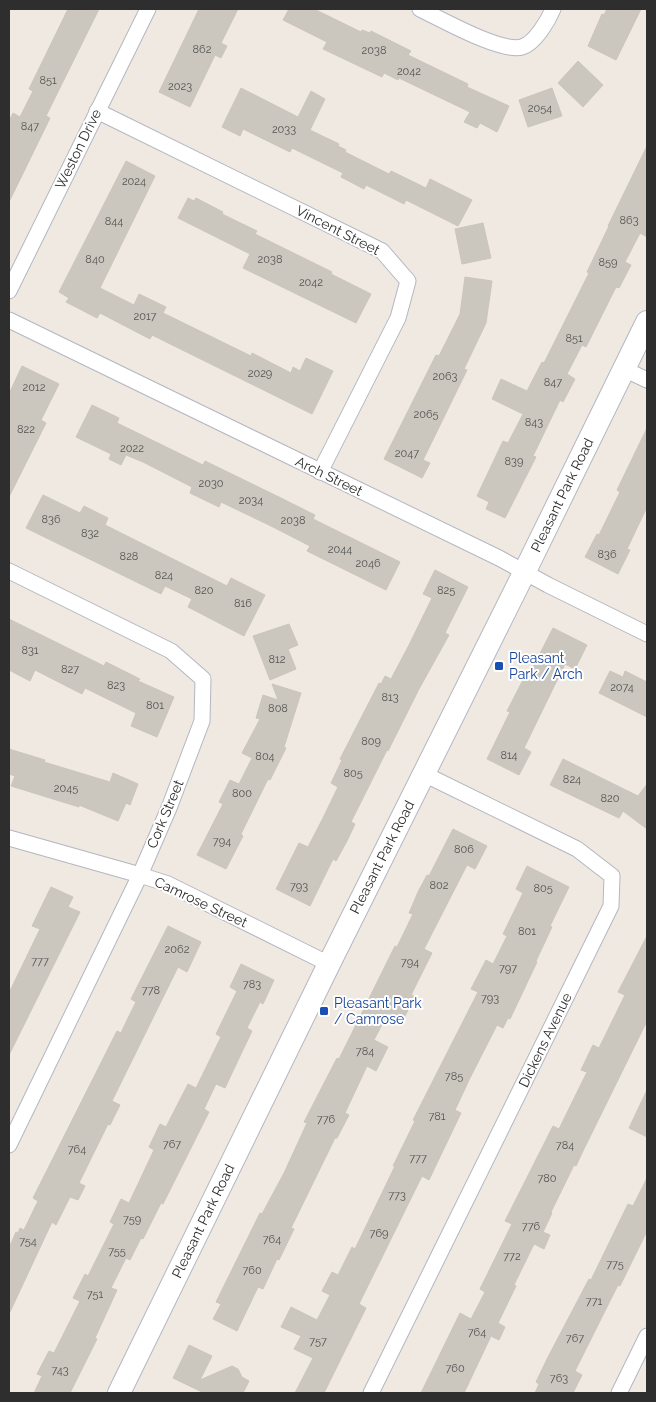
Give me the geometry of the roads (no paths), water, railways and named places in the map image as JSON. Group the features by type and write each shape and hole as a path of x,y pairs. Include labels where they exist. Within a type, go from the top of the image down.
{"street":[{"name":"Weston Drive","path":"9,291 96,111 148,9"},
{"path":"420,9 500,46 522,47 534,39 554,9"},
{"name":"Vincent Street","path":"96,111 382,251 408,281 398,318 320,472"},
{"name":"Arch Street","path":"9,320 526,571 548,585 647,634"},
{"name":"Pleasant Park Road","path":"119,1393 329,964 526,571 647,322"},
{"path":"624,369 647,380"},
{"name":"Cork Street","path":"9,571 171,652 203,679 202,721 169,808 140,875 9,1144"},
{"name":"Dickens Avenue","path":"372,1393 611,906 612,876 577,849 424,774"},
{"name":"Camrose Street","path":"9,838 168,884 329,964"},
{"path":"619,1393 647,1336"}],"place":[{"name":"Pleasant Park / Arch","path":"499,666"},
{"name":"Pleasant Park / Camrose","path":"324,1011"}]}
